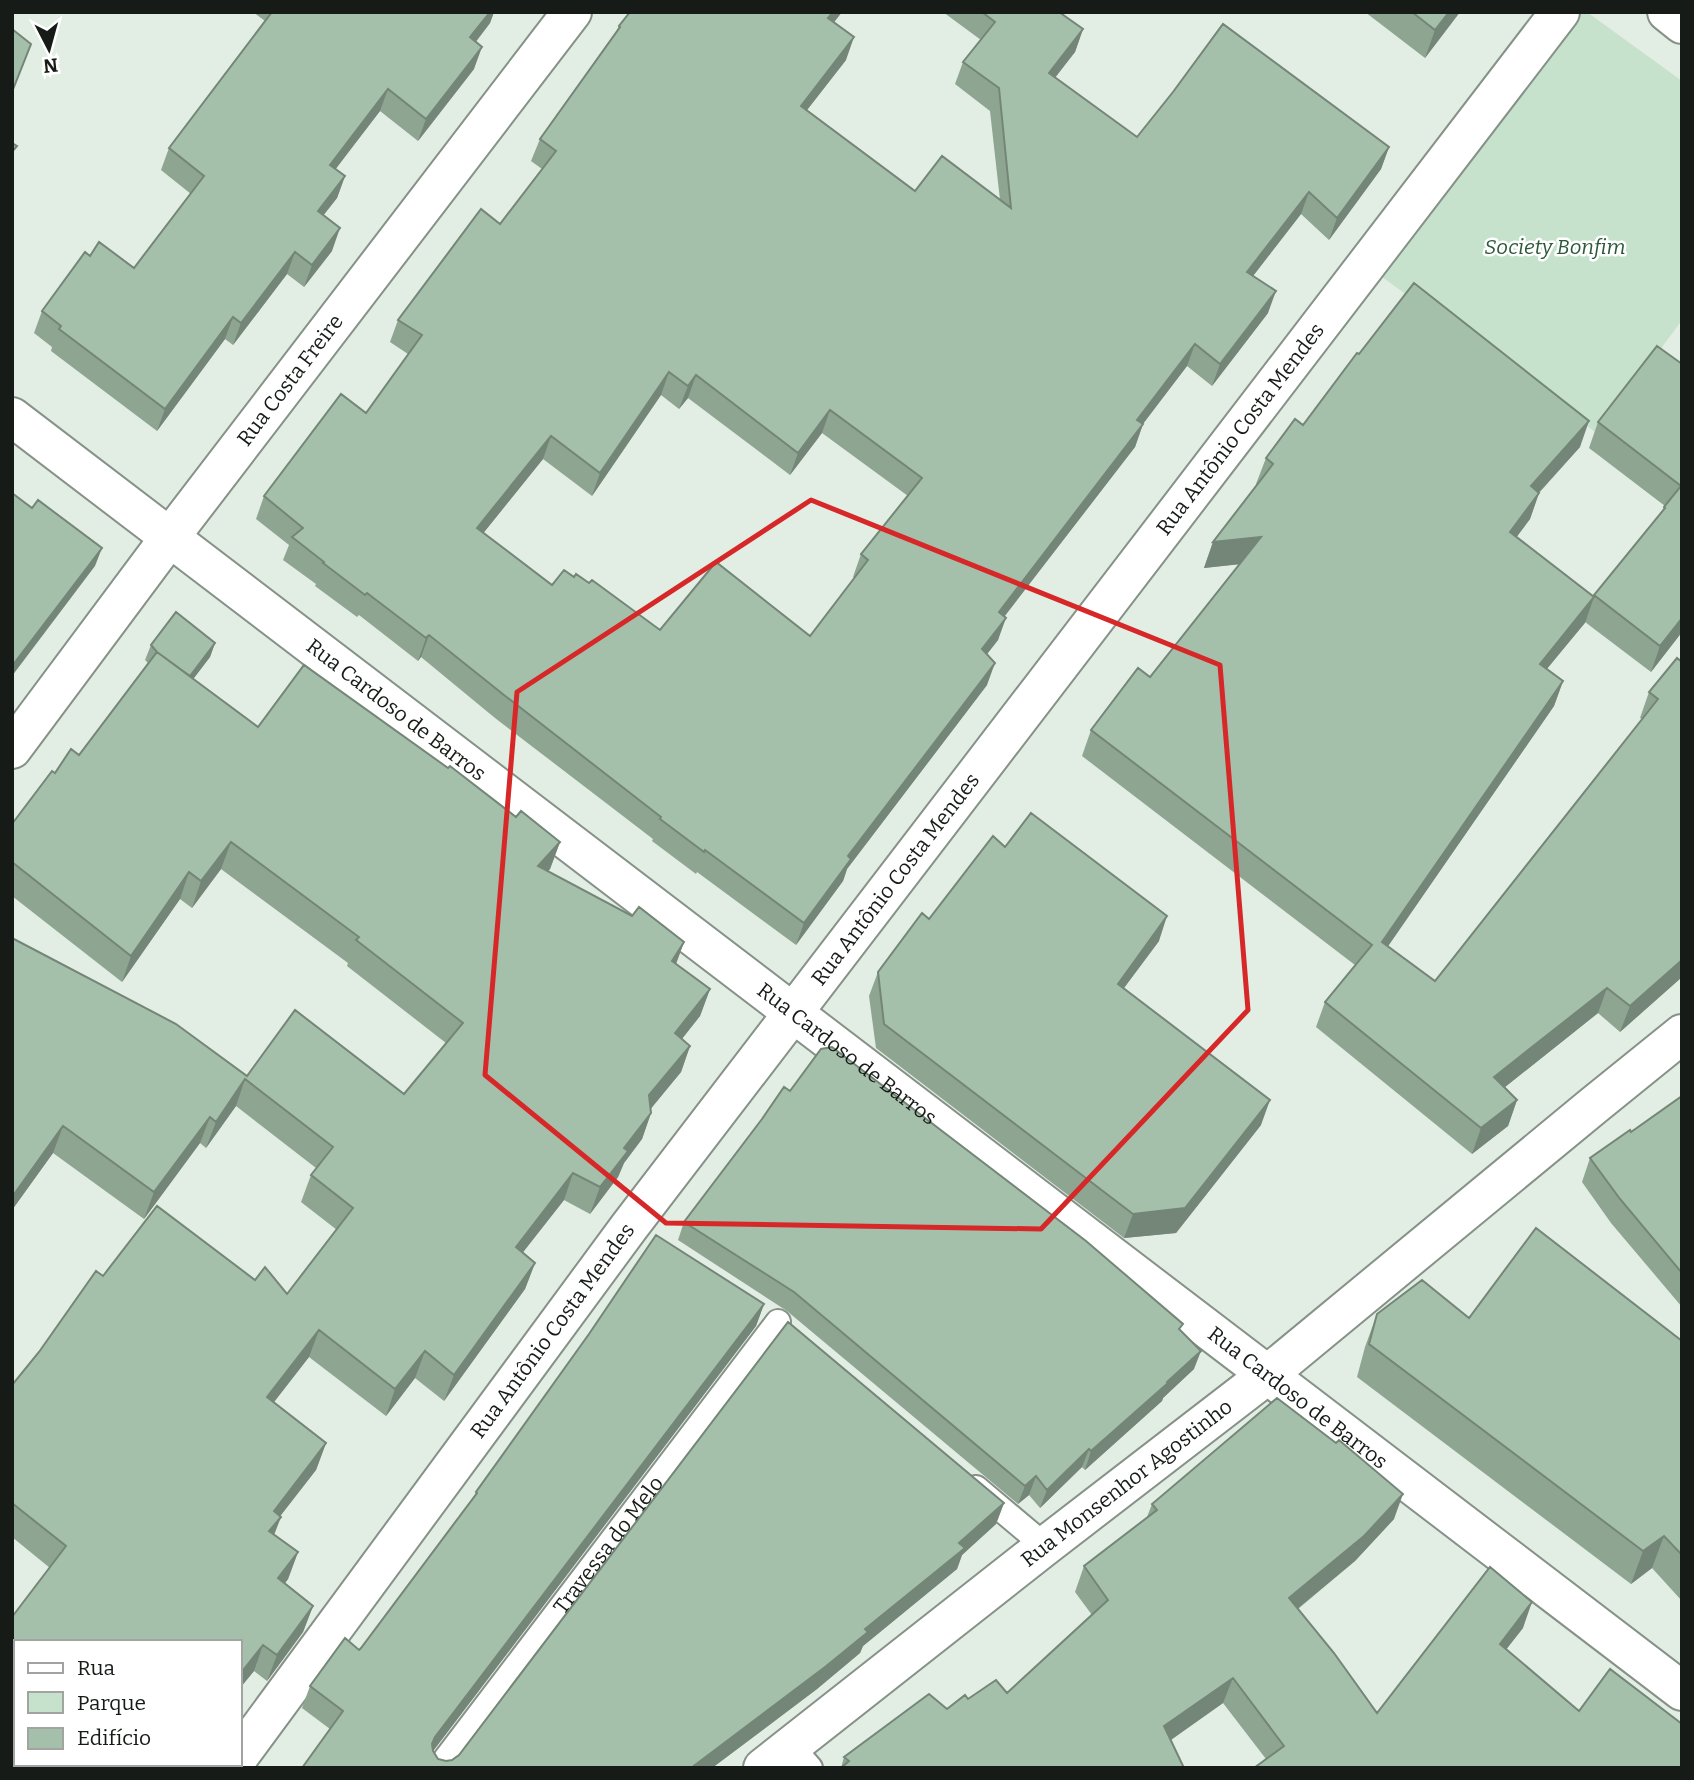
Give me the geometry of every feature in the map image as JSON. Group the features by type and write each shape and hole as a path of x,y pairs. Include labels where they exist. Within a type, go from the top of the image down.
{"street":[{"name":"Rua Costa Freire","path":"12,749 170,537 572,12"},
{"name":"Rua Antônio Costa Mendes","path":"242,1752 641,1234 794,1013 1560,12"},
{"path":"1667,12 1682,24"},
{"name":"Rua Cardoso de Barros","path":"12,417 1682,1691"},
{"name":"Rua Monsenhor Agostinho","path":"788,1760 1045,1546 1267,1375 1682,1034"}],"lane":[{"path":"755,1308 800,1340"},
{"name":"Travessa do Melo","path":"439,1768 778,1322"},
{"path":"960,1474 1045,1546"}],"highlighted area":[{"path":"811,500 1220,665 1248,1010 1041,1229 666,1223 485,1075 517,692"}],"green space":[{"name":"Society Bonfim","path":"1569,12 1587,12 1682,81 1682,320 1598,434 1378,274"}],"building":[{"path":"272,12 490,12 470,37 482,47 426,119 388,89 330,165 345,176 318,211 340,228 312,265 295,252 241,323 233,317 165,409 59,329 61,326 42,311 85,252 90,256 99,242 134,268 204,176 169,148"},
{"path":"630,12 833,12 828,18 854,37 801,106 915,191 942,156 1011,208 999,88 963,62 995,22 982,12 1059,12 1083,29 1049,73 1137,137 1223,24 1389,147 1337,218 1309,192 1247,272 1276,291 1220,364 1195,344 1137,420 1143,424 999,612 1006,618 982,649 995,663 848,856 851,859 804,923 660,819 661,817 429,635 426,638 323,563 292,537 303,528 264,496 341,394 366,413 422,335 398,320 481,209 500,224 556,151 540,139","holes":["669,372 688,386 696,375 798,453 830,410 922,478 861,554 868,560 810,636 716,562 660,630 592,580 589,583 564,570 552,585 477,528 551,436 600,473"]},
{"path":"1412,12 1449,12 1435,30"},
{"path":"12,29 31,44 12,92"},
{"path":"1414,283 1589,421 1531,486 1539,493 1510,532 1594,597 1540,664 1563,681 1382,942 1435,981 1658,699 1649,692 1677,658 1682,662 1682,960 1630,1006 1607,988 1494,1077 1517,1100 1481,1128 1325,1002 1372,945 1091,730 1138,668 1150,677 1261,537 1213,542 1273,464 1266,458 1295,419 1303,425"},
{"path":"1657,346 1682,364 1682,618 1660,646 1594,595 1681,486 1598,422"},
{"path":"12,493 32,508 38,500 102,548 12,666"},
{"path":"176,612 215,643 190,676 151,645"},
{"path":"157,652 258,727 304,665 448,768 450,766 516,817 521,811 560,842 538,866 632,916 639,907 684,942 672,961 710,989 675,1033 690,1046 649,1095 651,1113 624,1148 628,1151 600,1187 573,1173 516,1247 535,1263 454,1375 425,1351 395,1389 319,1330 267,1397 326,1443 274,1511 281,1517 269,1531 298,1552 278,1578 313,1606 277,1655 263,1645 242,1671 242,1640 14,1640 14,1766 134,1766 12,1768 12,1617 66,1546 12,1503 12,1385 39,1352 96,1271 103,1276 157,1206 255,1280 265,1267 287,1294 353,1208 311,1175 333,1147 245,1079 216,1122 210,1117 154,1192 63,1126 12,1197 12,938 176,1024 247,1076 295,1010 404,1094 463,1023 356,940 359,937 231,842 201,881 189,872 131,956 12,862 12,824 52,771 55,773 71,749 79,755"},
{"path":"1031,813 1167,916 1118,984 1270,1100 1185,1208 1133,1214 884,1024 878,972 922,913 929,919 993,836 1005,847"},
{"path":"832,1047 1086,1241 1183,1324 1179,1329 1201,1351 1091,1451 1089,1449 1047,1490 1036,1476 1025,1486 794,1292 684,1222 784,1087 790,1091 821,1049"},
{"path":"1682,1096 1682,1273 1620,1199 1590,1158"},
{"path":"1536,1228 1682,1341 1682,1555 1664,1536 1643,1551 1369,1344 1377,1314 1422,1280 1469,1318"},
{"path":"656,1235 764,1304 435,1737 432,1744 438,1759 452,1760 459,1755 788,1322 1004,1503 959,1543 965,1548 865,1629 868,1632 691,1768 302,1768 343,1711 310,1686 345,1638 359,1650 361,1648 477,1493"},
{"path":"1277,1398 1336,1443 1339,1440 1403,1494 1364,1536 1289,1598 1334,1653 1377,1713 1490,1567 1532,1602 1500,1644 1579,1711 1610,1669 1682,1724 1682,1768 1254,1768 1284,1746 1233,1678 1164,1726 1184,1768 841,1768 849,1761 844,1757 929,1694 947,1709 965,1695 968,1699 996,1680 1007,1693 1108,1600 1084,1566 1157,1510 1152,1504"}]}
